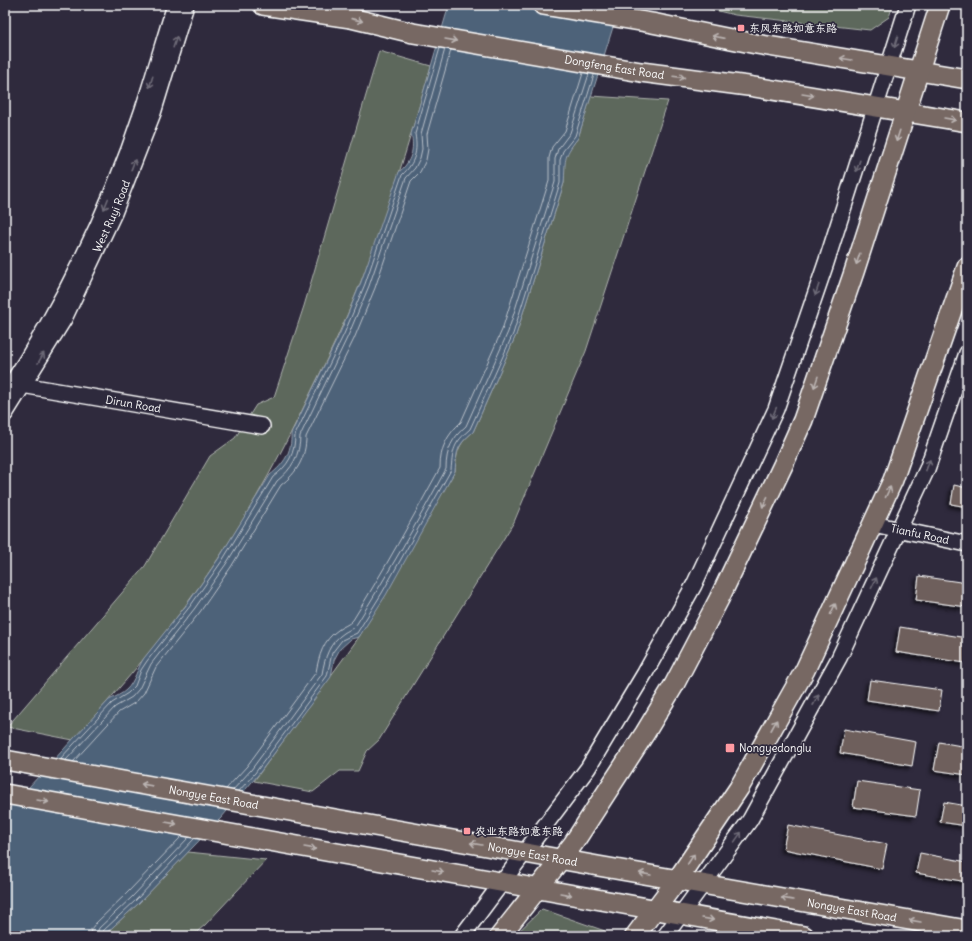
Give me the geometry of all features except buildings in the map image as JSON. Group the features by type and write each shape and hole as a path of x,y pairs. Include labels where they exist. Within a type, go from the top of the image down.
{"main road":[{"name":"Dongfeng East Road","path":"263,5 351,18 413,33 641,72 748,86 967,122"},
{"path":"543,5 652,23 756,44 967,79"},
{"path":"500,936 561,859 614,783 674,685 720,599 803,420 825,358 940,5"},
{"path":"635,936 677,880 739,788 805,670 893,480 967,267"},
{"name":"Nongye East Road","path":"5,760 704,885 967,930"},
{"path":"5,794 804,936"}],"street":[{"name":"West Ruyi Road","path":"5,414 12,386 54,314 104,209 142,110 175,5"},
{"name":"West Ruyi Road","path":"12,386 64,319 114,213 153,113 186,5"},
{"path":"462,936 588,768 645,673 694,585 757,453 776,409 798,348 877,106 908,5"},
{"path":"665,936 704,885 750,820 839,658 900,530 927,469 967,353"},
{"name":"Dirun Road","path":"12,386 262,426"},
{"name":"Tianfu Road","path":"873,524 967,544"}],"shaded area":[{"path":"693,5 893,5 889,17 870,30 735,15"},
{"path":"379,51 431,66 407,148 360,284 325,364 268,476 244,518 202,583 131,675 73,740 7,727 145,566 210,456 235,438 256,405 274,397 304,306"},
{"path":"591,96 668,101 586,351 514,522 379,740 367,751 358,771 340,771 313,792 254,781 359,637 455,471 459,449 464,441 473,432 516,335 564,183 564,160 567,152 578,138"},
{"path":"188,852 266,860 205,925 192,936 103,936 139,903"},
{"path":"542,909 605,931 601,936 514,936"}],"water":[{"path":"449,5 620,5 578,138 567,155 564,183 516,335 473,432 463,441 458,449 455,471 386,595 359,637 351,639 340,649 334,660 331,677 258,775 221,818 139,903 103,936 5,936 5,813 109,700 122,693 129,687 144,658 188,603 219,558 270,475 286,457 290,446 291,434 340,333 361,282 399,172 409,160 411,155 411,134"}],"place":[{"name":"东风东路如意东路","path":"741,28"},
{"name":"Nongyedonglu","path":"730,748"},
{"name":"农业东路如意东路","path":"467,831"}]}
